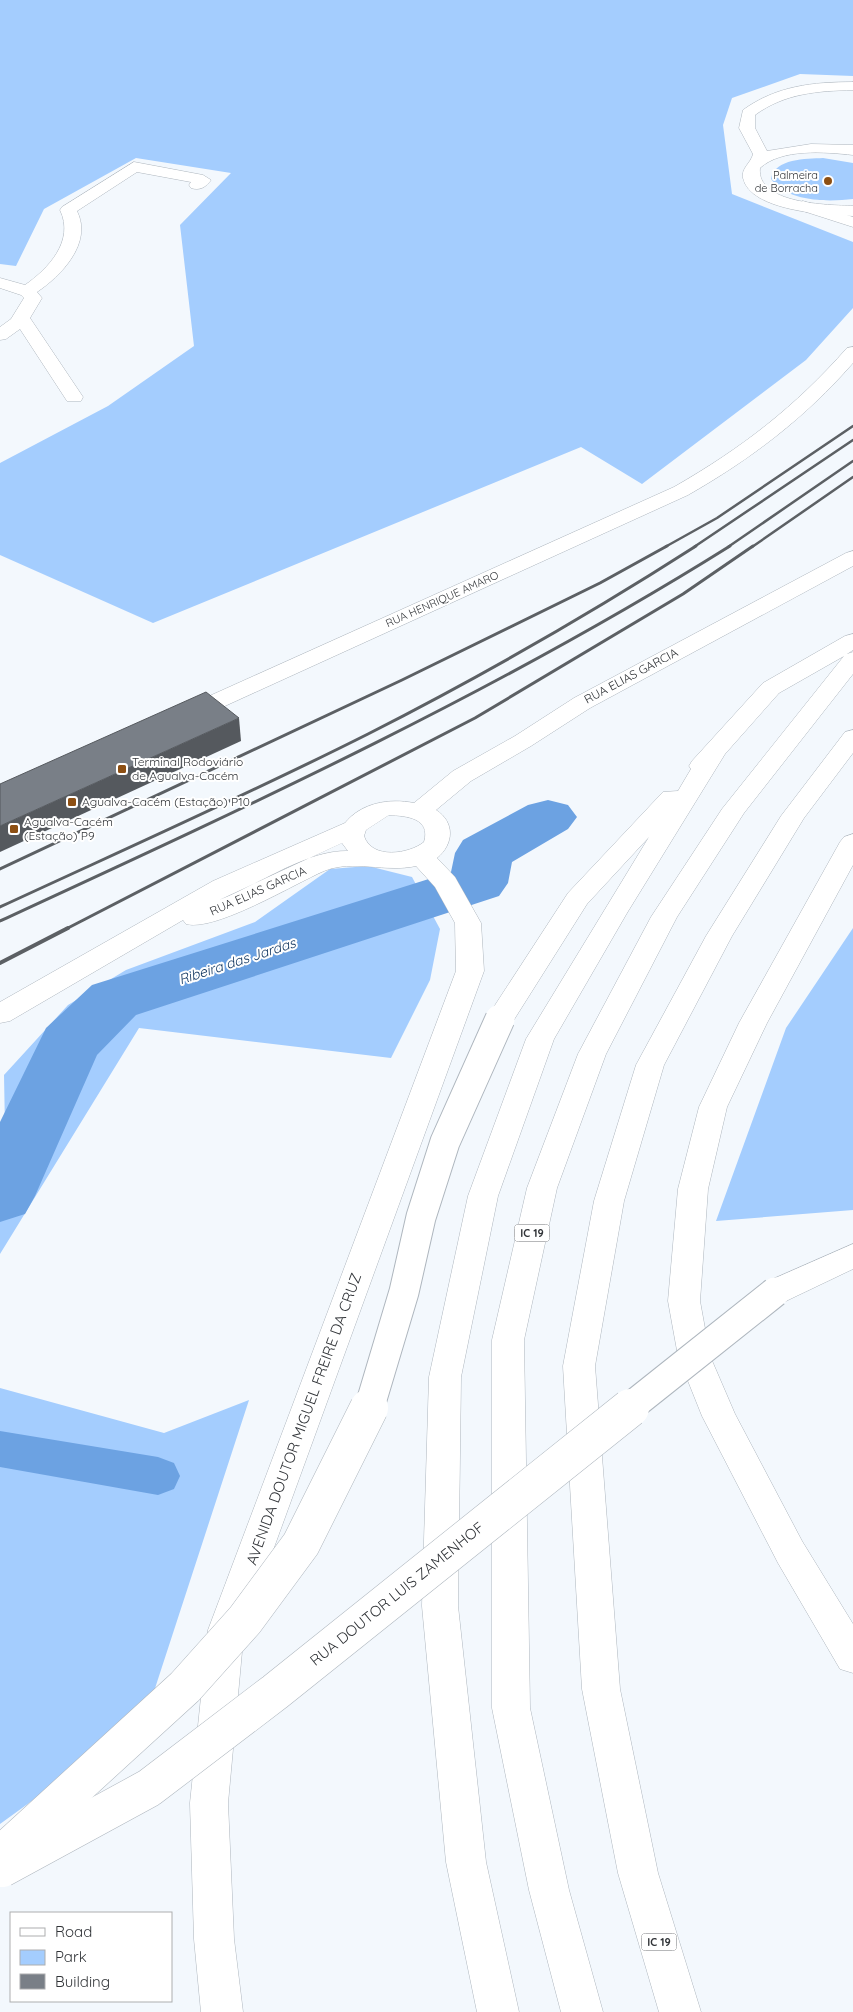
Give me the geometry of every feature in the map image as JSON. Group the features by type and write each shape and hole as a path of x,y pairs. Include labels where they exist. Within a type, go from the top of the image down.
{"main road":[{"path":"853,86 819,87 780,94 755,107 748,113 747,120 749,133 761,154 759,161 752,169 751,177 756,186 766,194 853,222"},
{"path":"747,120 765,130"},
{"path":"779,139 814,147 850,149"},
{"path":"759,161 782,152 814,147"},
{"path":"27,291 55,270 63,261 72,225 72,215 68,210 134,167 203,180 197,185"},
{"path":"802,206 853,211"},
{"path":"0,283 27,291 33,298 21,318 0,334"},
{"path":"21,318 74,397"},
{"name":"RUA HENRIQUE AMARO","path":"165,725 681,490 732,462 763,440 810,401 853,352"},
{"name":"RUA ELIAS GARCIA","path":"419,811 462,776 523,741 582,703 853,557"},
{"path":"0,1856 185,1687 245,1620 302,1544 367,1416 404,1292 421,1217 445,1142 476,1069 500,1019 577,899 771,688 853,641"},
{"name":"IC 19","path":"582,2012 549,1890 511,1708 508,1340 542,1188 592,1054 664,917 734,809 853,659"},
{"name":"IC 19","path":"680,2012 638,1873 601,1689 579,1366 609,1201 650,1065 719,936 793,816 853,737"},
{"path":"498,2012 466,1862 440,1606 445,1377 484,1196 540,1040 614,913 714,752"},
{"path":"387,808 404,808 419,811 432,818 438,828 439,838 425,860 388,860 372,856 360,849 354,839 353,829 360,819 371,812 387,808"},
{"name":"RUA ELIAS GARCIA","path":"0,1014 130,942 222,887 353,829"},
{"path":"853,842 752,1023 714,1107 693,1189 684,1301 694,1356 719,1416 790,1552 853,1658"},
{"name":"RUA ELIAS GARCIA","path":"130,942 243,900 317,865 340,859 388,860"},
{"name":"AVENIDA DOUTOR MIGUEL FREIRE DA CRUZ","path":"222,2012 214,1939 209,1803 226,1630 470,971 468,923 446,883 425,860"},
{"name":"RUA DOUTOR LUIS ZAMENHOF","path":"0,1868 149,1788 275,1692 775,1292 853,1256"}],"green space":[{"path":"0,0 853,0 853,76 800,74 732,98 723,125 732,194 853,242 853,308 806,360 642,484 581,447 153,623 0,555 0,463 108,406 194,346 180,225 231,173 136,158 44,209 16,266 0,264"},
{"path":"823,158 853,163 853,199 809,199 787,192 778,187 771,179 778,167 785,163"},
{"path":"368,866 412,877 440,929 430,980 391,1058 139,1028 0,1254 0,1136 5,1129 4,1075 68,1005 126,970 255,922 330,869"},
{"path":"853,928 853,1210 716,1221 786,1028"},
{"path":"0,1388 164,1433 249,1400 145,1719 0,1824"}],"building":[{"path":"206,692 239,718 0,826 0,784"}],"waterway":[{"name":"Ribeira das Jardas","path":"0,1196 69,1044 114,1000 478,883 484,853 548,817"},
{"path":"0,1449 158,1476"}],"railway":[{"path":"665,547 717,518 853,426"},
{"path":"694,547 853,440"},
{"path":"728,547 853,461"},
{"path":"752,547 853,477"},
{"path":"0,869 402,680 600,583 667,546"},
{"path":"0,907 277,779 368,734 493,667 575,620 696,546"},
{"path":"0,921 371,745 553,650 730,546"},
{"path":"66,929 475,718 683,594 753,546"},
{"path":"0,963 68,928"}],"place":[{"name":"Palmeira de Borracha","path":"828,181"},
{"name":"Terminal Rodoviário de Agualva-Cacém","path":"122,769"},
{"name":"Agualva-Cacém (Estação) P10","path":"72,802"},
{"name":"Agualva-Cacém (Estação) P9","path":"14,829"}]}
